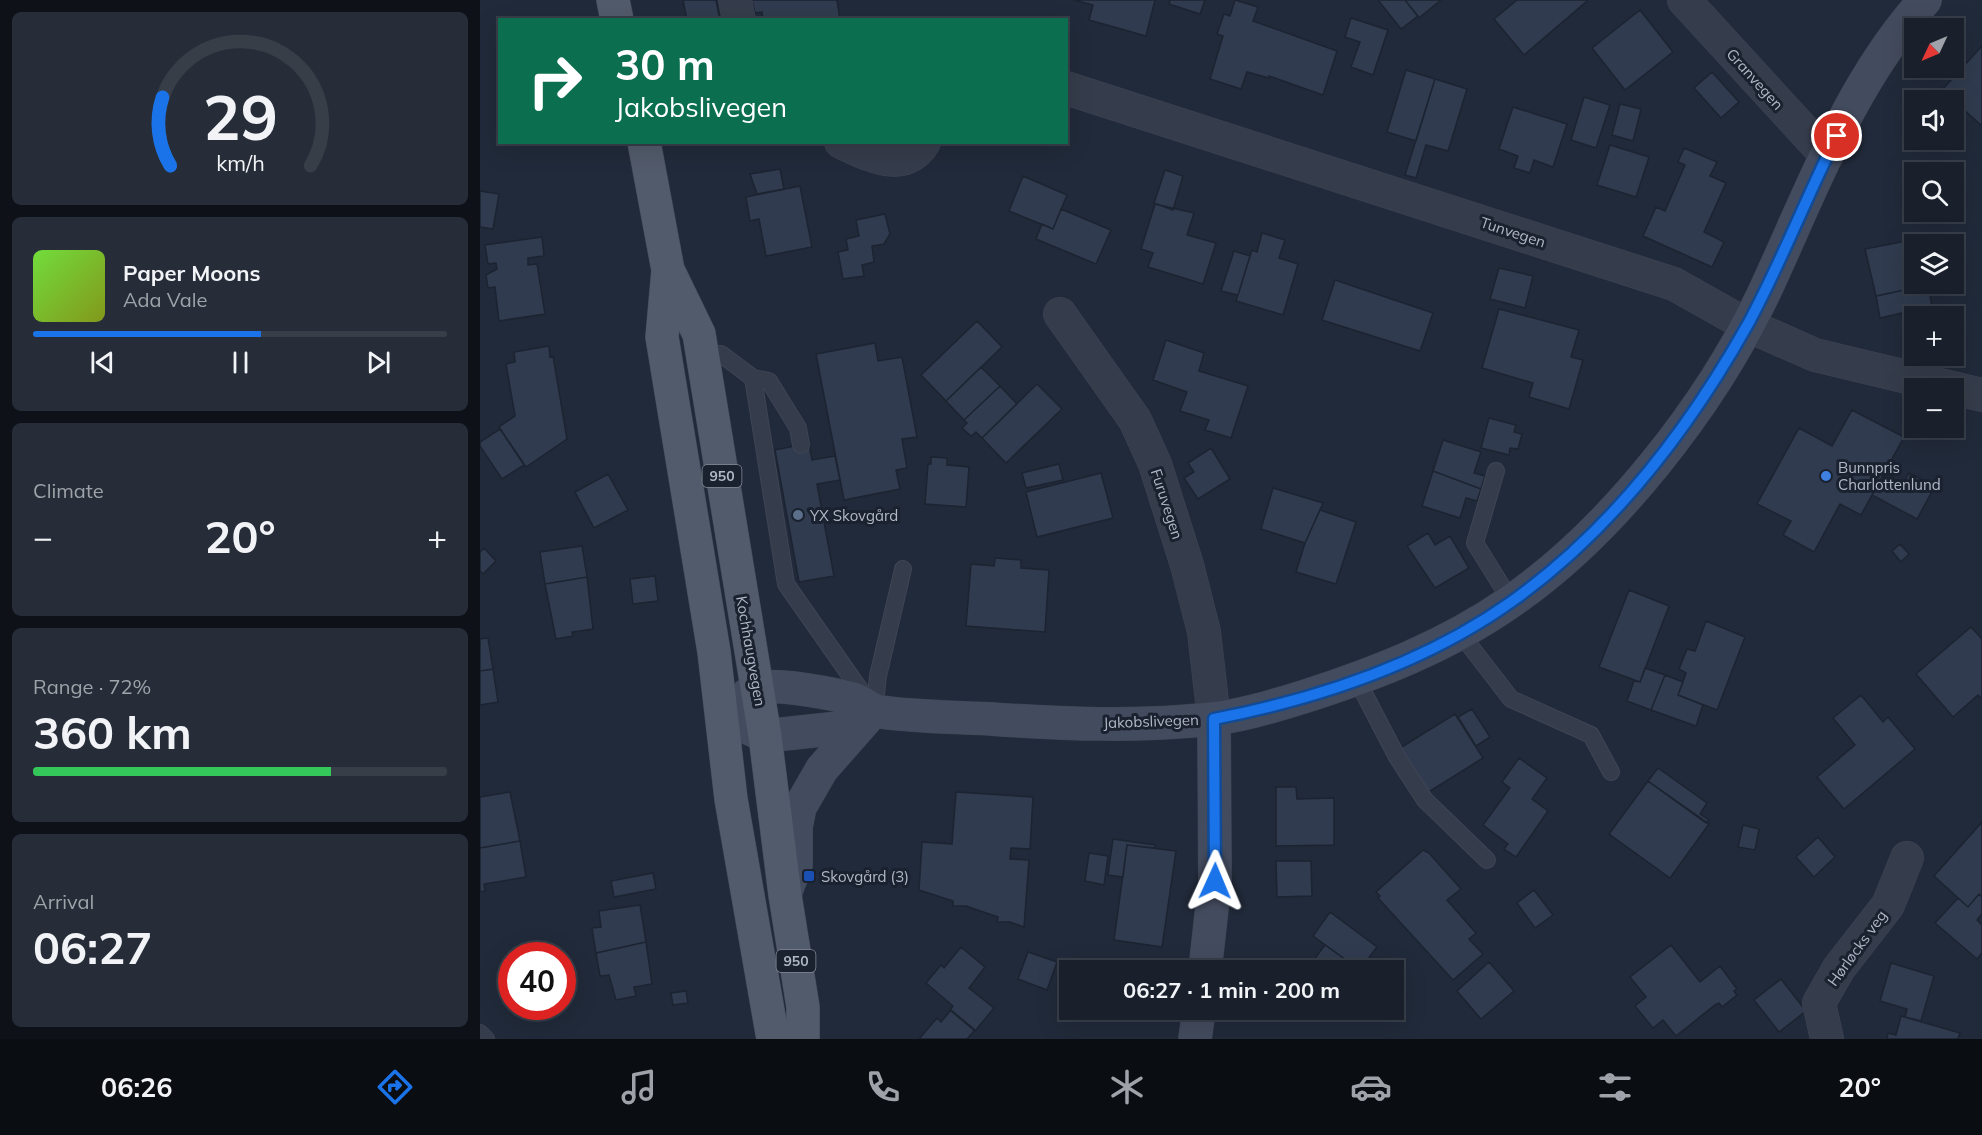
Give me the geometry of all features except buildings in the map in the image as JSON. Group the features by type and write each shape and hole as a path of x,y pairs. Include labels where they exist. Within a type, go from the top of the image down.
{"main road":[{"path":"613,0 617,18"},
{"name":"Kochhaugvegen","path":"644,144 668,270 699,334 758,688 785,895 803,1007 803,1039"},
{"name":"Kochhaugvegen","path":"668,270 662,337 714,652 731,799 773,1039"}],"street":[{"path":"735,0 739,18"},
{"name":"Granvegen","path":"1684,0 1827,156"},
{"name":"Jakobslivegen","path":"765,736 866,719 1145,723 1214,719 1254,711 1357,680 1460,633 1511,602 1595,530 1638,483 1713,383 1747,325 1827,156 1884,52 1925,0"},
{"name":"Tunvegen","path":"1068,89 1674,285 1747,325 1815,355 1982,395"},
{"path":"845,144 879,159 894,160 911,157 922,144"},
{"name":"Furuvegen","path":"1060,314 1135,420 1155,464 1187,565 1204,632 1214,719"},
{"path":"758,688 723,716 765,736"},
{"name":"Jakobslivegen","path":"758,688 790,688 858,700 866,719"},
{"path":"785,895 796,865 795,826 800,807 822,770 866,719"},
{"path":"1206,960 1215,881 1214,719"},
{"name":"Hørløcks veg","path":"1827,1039 1819,1003 1839,968 1888,905 1907,858"},
{"path":"1195,1039 1198,1020"}],"lane":[{"path":"702,356 721,354 753,378 769,381 798,428 801,445"},
{"path":"753,378 786,584 866,719"},
{"path":"1496,471 1475,543 1511,602"},
{"path":"866,719 903,569"},
{"path":"1460,633 1511,699 1591,735 1611,772"},
{"path":"1357,680 1397,757 1425,800 1487,860"},
{"path":"480,1033 486,1039"}],"place":[{"name":"Bunnpris Charlottenlund","path":"1826,476"},
{"name":"YX Skovgård","path":"798,515"},
{"name":"Skovgård (3)","path":"809,876"}],"route":[{"path":"1215,881 1214,719 1254,711 1357,680 1460,633 1511,602 1595,530 1638,483 1713,383 1760,300 1837,136"}]}
